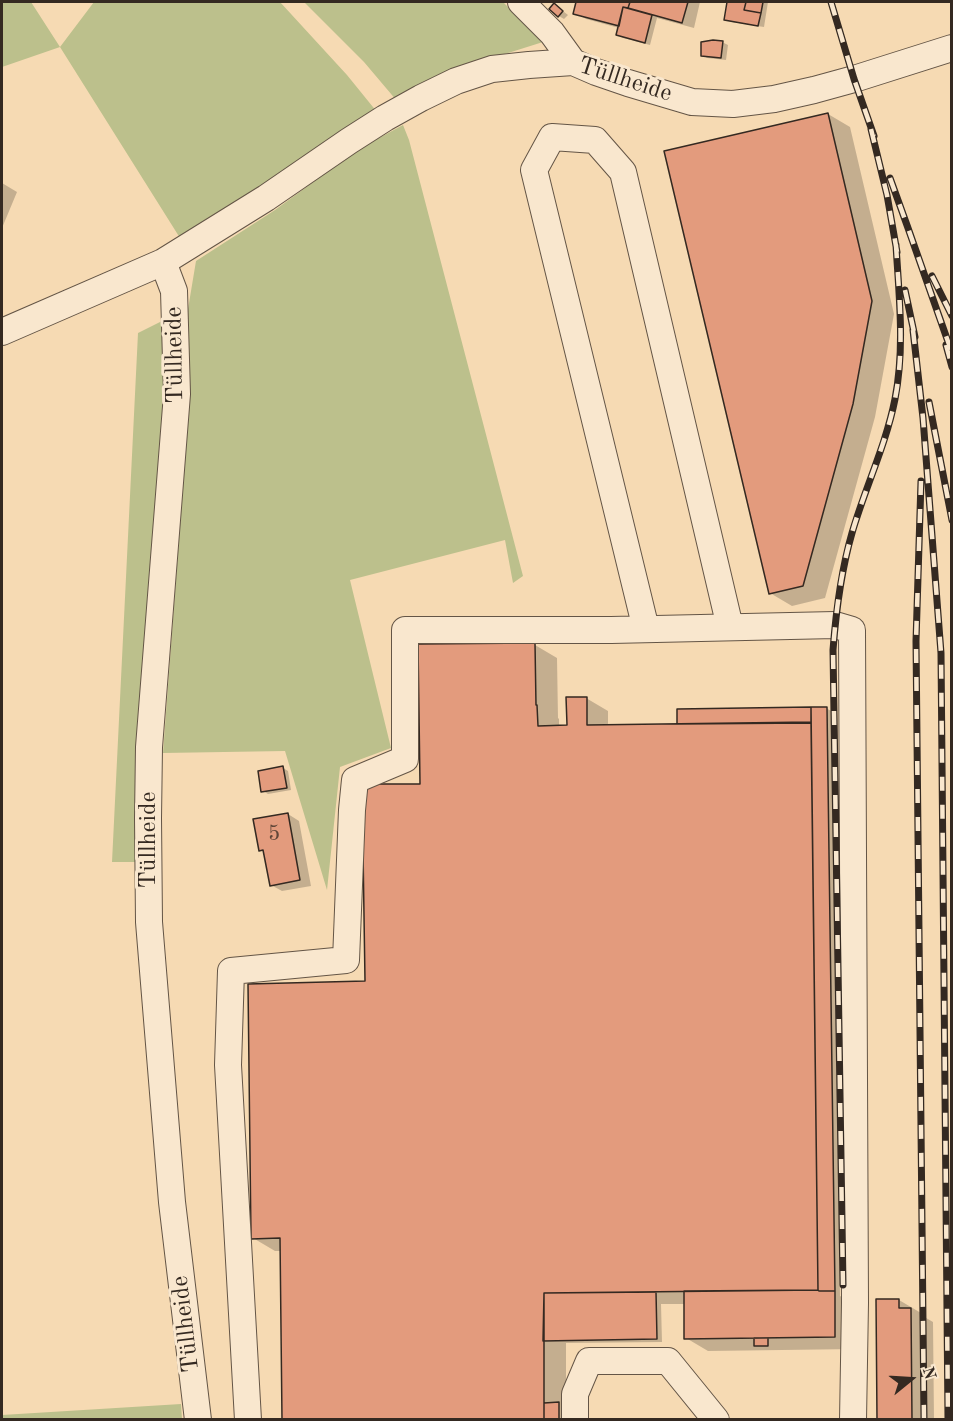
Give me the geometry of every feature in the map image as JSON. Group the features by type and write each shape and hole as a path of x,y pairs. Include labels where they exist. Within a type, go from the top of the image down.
{"street":[{"path":"521,2 552,33 573,62"},
{"name":"Tüllheide","path":"2,332 163,262 266,198 376,124 456,81 492,69 573,62 628,83 692,102 733,104 774,99 814,90 951,48"},
{"path":"646,629 534,171 552,137 595,140 623,172 730,627"},
{"name":"Tüllheide","path":"163,262 174,291 177,394 149,747 149,922 172,1202 198,1419"},
{"path":"248,1419 228,1065 231,971 346,960 355,780 405,759 405,630 646,629 835,625 852,630 855,1291 853,1419"},
{"path":"575,1419 575,1394 589,1361 668,1361 716,1419"}],"green space":[{"path":"2,2 31,2 60,47 2,67"},
{"path":"94,2 280,2 347,75 377,112 180,238 60,47"},
{"path":"304,2 503,2 543,42 489,59 397,101 364,62"},
{"path":"403,125 409,140 523,576 513,583 505,540 350,580 391,748 340,767 327,890 285,751 163,753 190,391 188,309 196,261 275,210 357,150"},
{"path":"164,320 167,395 137,862 112,862 138,333"},
{"path":"181,1404 182,1419 2,1419 2,1415"}],"building":[{"path":"576,2 630,2 628,8 623,7 619,26 573,14"},
{"path":"630,2 688,2 682,23 628,8"},
{"path":"727,2 746,2 744,10 761,13 758,26 724,20"},
{"path":"746,2 763,2 761,13 744,10"},
{"path":"554,3 563,11 558,17 549,9"},
{"path":"623,7 652,15 645,43 616,35"},
{"path":"723,41 721,58 701,56 701,42"},
{"path":"828,113 872,301 853,404 803,586 769,594 664,151"},
{"path":"535,643 538,726 567,725 566,697 587,697 587,725 811,722 818,1290 544,1293 544,1420 282,1420 280,1238 251,1239 248,984 365,981 362,784 420,784 418,644"},
{"path":"811,707 827,707 835,1291 818,1290"},
{"path":"811,707 811,723 677,724 677,709"},
{"path":"283,766 287,788 261,792 258,771"},
{"path":"288,813 300,880 270,886 263,850 259,851 253,819"},
{"path":"684,1291 835,1291 835,1337 684,1339"},
{"path":"656,1292 657,1339 543,1341 544,1293"},
{"path":"876,1299 899,1299 899,1308 911,1308 912,1420 877,1420"},
{"path":"754,1338 768,1338 768,1346 754,1346"},
{"path":"559,1402 559,1420 544,1420 544,1403"}],"railway":[{"path":"831,2 874,136"},
{"path":"871,129 887,195 897,252"},
{"path":"890,178 952,353"},
{"path":"843,1285 833,650 848,547 886,433 898,380 900,322 896,245"},
{"path":"932,276 952,316"},
{"path":"905,290 915,337"},
{"path":"913,330 923,418 941,653 948,1420"},
{"path":"946,345 952,367"},
{"path":"929,402 952,520"},
{"path":"921,481 916,641 924,1420"}]}
